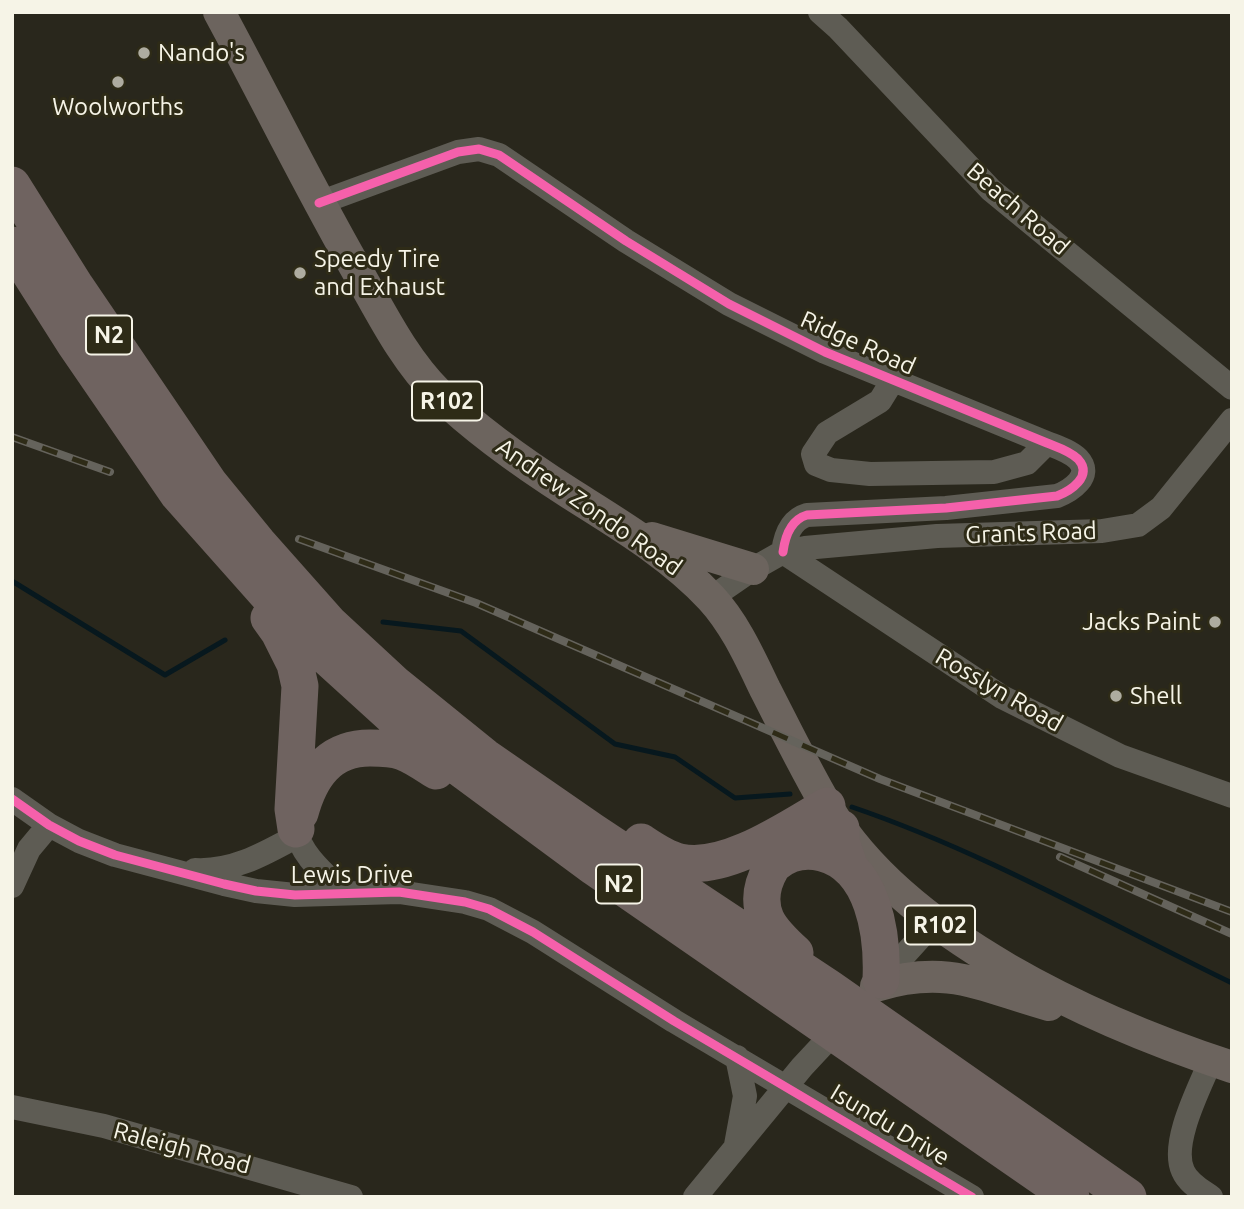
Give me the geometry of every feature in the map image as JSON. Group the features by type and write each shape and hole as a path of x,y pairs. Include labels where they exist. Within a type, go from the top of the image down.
{"highway":[{"name":"N2","path":"12,185 76,287 209,483 329,623 428,711 485,757 829,988 1128,1197"},
{"name":"N2","path":"12,245 90,366 178,494 305,636 403,726 541,830 1071,1197"},
{"path":"178,494 279,632 295,664 300,685 293,809 296,832"},
{"path":"428,711 624,833 662,855 681,862 712,861 736,854 830,809"},
{"path":"296,832 303,804 318,771 333,757 348,749 382,748 402,751 541,830"},
{"path":"829,988 785,944 767,921 762,895 764,883 788,844 830,809"},
{"path":"830,809 850,868 868,898 877,925 881,947 876,986"},
{"path":"773,866 791,854 812,851 827,854 850,868"}],"main road":[{"name":"Andrew Zondo Road","path":"219,12 319,203 398,344 436,391 480,430 660,553 711,598 740,640 796,753 830,809 876,871 935,921 1058,997 1105,1019 1222,1064"},
{"path":"628,530 753,569"},
{"path":"876,986 924,976 957,978 1105,1019"}],"street":[{"name":"Beach Road","path":"820,12 991,190 1232,388"},
{"name":"Ridge Road","path":"319,203 458,152 480,149 499,155 626,241 729,304 825,352 1047,443 1074,456 1083,469 1075,486 1057,496 946,508 807,515 800,517 791,526 783,552"},
{"path":"893,380 876,405 827,433 813,454 816,464 831,470 870,474 994,472 1027,463 1047,443"},
{"name":"Grants Road","path":"783,552 937,536 1102,531 1138,525 1161,508 1232,421"},
{"path":"830,582 833,560 852,543"},
{"path":"711,598 783,552"},
{"name":"Rosslyn Road","path":"783,552 1002,697 1120,756 1232,796"},
{"name":"Lewis Drive","path":"12,799 49,825 115,855 256,891 295,895 399,892 430,895 488,909 544,939 674,1021 737,1057 795,1077"},
{"path":"12,886 29,849 49,825"},
{"path":"156,867 221,869 247,862 296,832 314,863 344,892"},
{"path":"695,1197 795,1077 935,921"},
{"path":"734,1150 745,1096 737,1057"},
{"path":"1211,1197 1187,1177 1179,1156 1188,1117 1222,1064"},
{"name":"Isundu Drive","path":"795,1077 972,1197"},
{"name":"Raleigh Road","path":"12,1107 104,1126 351,1197"}],"waterway":[{"path":"12,581 165,675 225,640"},
{"path":"383,622 461,631 615,744 675,757 735,798 790,794"},
{"path":"852,807 997,866 1232,983"}],"railway":[{"path":"12,437 110,472"},
{"path":"299,539 476,603 880,779 1232,912"},
{"path":"1060,857 1232,934"}],"cycle path":[{"path":"319,203 458,152 479,149 499,155 626,241 729,304 825,352 1063,449 1075,456 1082,465 1082,477 1078,482 1057,496 946,508 807,515 792,525 783,552"},
{"path":"12,799 49,825 79,841 115,855 224,884 295,895 399,892 465,902 489,909 533,932 674,1021 972,1197"}],"place":[{"name":"Nando's","path":"144,53"},
{"name":"Woolworths","path":"118,82"},
{"name":"Speedy Tire and Exhaust","path":"300,273"},
{"name":"Jacks Paint","path":"1215,622"},
{"name":"Shell","path":"1116,696"}]}
